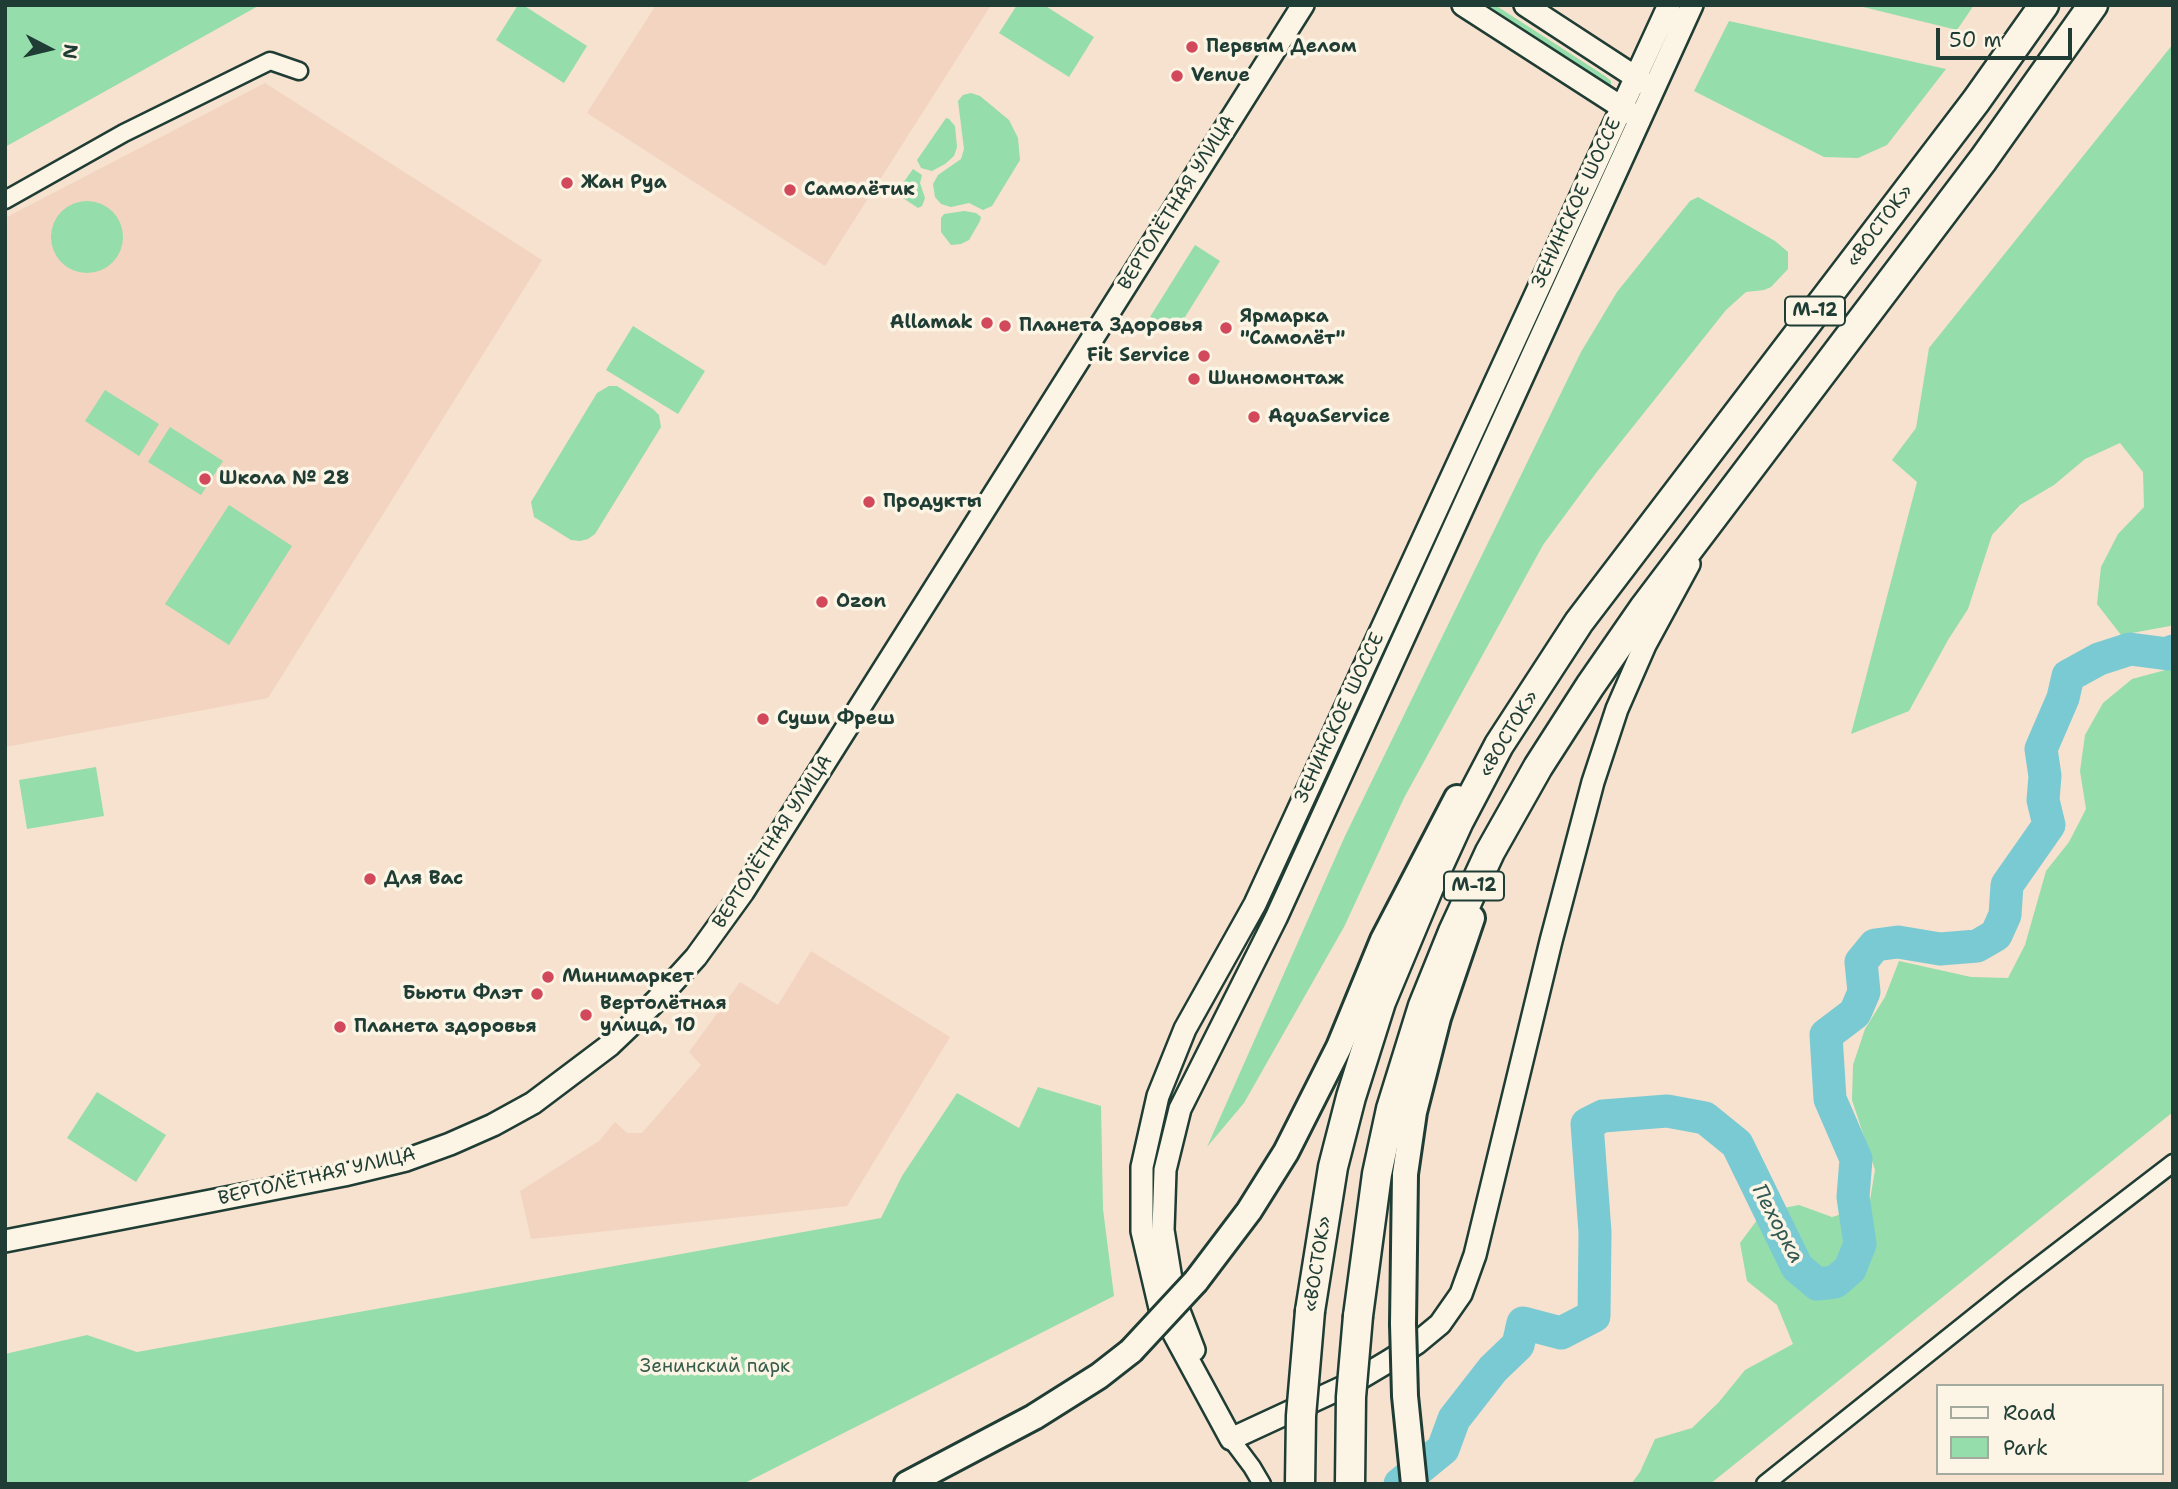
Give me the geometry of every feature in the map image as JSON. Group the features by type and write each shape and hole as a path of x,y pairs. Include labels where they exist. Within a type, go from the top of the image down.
{"highway":[{"name":"«ВОСТОК»","path":"1300,1484 1301,1416 1310,1311 1333,1167 1351,1097 1381,1002 1459,821 1499,746 1579,622 1976,101 2044,5"},
{"name":"М-12","path":"1350,1484 1351,1397 1358,1316 1377,1174 1391,1109 1423,1006 1452,932 1490,852 1531,780 1644,608 1983,160 2093,5"}],"main road":[{"name":"ВЕРТОЛЁТНАЯ УЛИЦА","path":"5,1241 344,1175 406,1160 493,1125 523,1108 610,1045 696,957 743,892 1303,5"},
{"path":"1463,5 1640,119"},
{"path":"1525,5 1653,89"},
{"name":"ЗЕНИНСКОЕ ШОССЕ","path":"1231,1439 1160,1308 1142,1231 1142,1167 1158,1096 1185,1029 1255,904 1669,5"},
{"path":"1692,5 1276,918 1180,1109 1165,1170 1163,1230 1174,1298 1231,1439 1352,1383 1389,1362 1440,1324 1461,1294 1475,1255 1551,942 1616,709 1645,645 1718,512"},
{"path":"907,1484 1034,1417 1099,1376 1131,1351 1196,1281 1249,1211 1286,1152 1339,1047 1383,940 1437,832 1479,761 1579,622"},
{"path":"1414,1484 1405,1396 1404,1324 1405,1174 1413,1112 1438,1018 1469,925 1531,780"}],"street":[{"path":"5,200 124,133 270,61 299,71"},
{"path":"1765,1484 2014,1285 2173,1163"},
{"path":"1231,1439 1259,1480"}],"shaded area":[{"name":"Самолётик","path":"656,5 991,5 825,266 587,113"},
{"name":"Школа № 28","path":"265,83 542,260 268,698 5,747 5,218"},
{"path":"811,951 950,1037 847,1206 531,1239 520,1191 599,1141 615,1122 627,1133 642,1133 701,1065 689,1052 740,982 778,1005"}],"green space":[{"path":"5,5 260,5 5,147"},
{"path":"518,5 523,5 587,46 564,83 496,40"},
{"path":"1017,5 1044,5 1094,37 1069,77 999,33"},
{"path":"1478,5 1495,5 1605,76 1611,81 1611,88"},
{"path":"1855,5 1974,5 1957,30"},
{"path":"1729,21 1946,69 1887,145 1858,158 1824,157 1694,91"},
{"path":"2173,44 2173,623 2170,626 2121,635 2097,604 2101,567 2118,534 2144,507 2143,472 2120,443 2085,459 2054,485 2020,505 1992,535 1968,609 1909,711 1851,734 1917,482 1892,460 1916,428 1929,348"},
{"path":"971,93 980,96 1009,120 1018,138 1020,160 992,206 983,210 969,203 951,207 941,204 935,197 933,184 938,175 961,159 964,149 958,101 963,95"},
{"path":"946,118 955,126 957,147 954,156 932,171 921,168 917,160"},
{"path":"913,169 922,175 920,183 925,198 922,206 918,208 903,198 900,191"},
{"path":"1698,197 1775,241 1788,252 1788,269 1771,287 1746,292 1726,310 1596,473 1543,545 1404,798 1344,927 1244,1103 1207,1147 1345,836 1581,352 1617,292 1690,201"},
{"path":"87,201 107,207 117,217 123,237 117,257 107,267 87,273 67,267 57,257 51,237 57,217 67,207"},
{"path":"964,211 976,213 981,217 980,221 969,240 951,245 941,232 941,218 944,214"},
{"path":"1195,245 1220,261 1175,333 1150,317"},
{"path":"633,326 705,371 678,414 606,370"},
{"path":"609,386 617,386 653,409 659,415 661,427 595,534 580,541 571,540 534,517 531,502 597,393"},
{"path":"105,390 159,424 139,456 85,421"},
{"path":"170,427 223,461 201,495 148,462"},
{"path":"229,505 292,546 229,645 165,604"},
{"path":"2173,668 2173,1112 1710,1484 1631,1484 1640,1472 1655,1439 1692,1428 1719,1402 1745,1370 1793,1344 1777,1305 1747,1281 1740,1243 1763,1212 1799,1205 1832,1217 1869,1206 1875,1170 1852,1100 1853,1065 1865,1029 1885,997 1899,961 1971,977 2008,978 2025,945 2046,871 2069,842 2086,809 2080,771 2085,735 2103,703 2132,679"},
{"path":"96,767 104,816 27,829 19,780"},
{"name":"Зенинский парк","path":"1038,1087 1101,1106 1103,1209 1114,1296 743,1484 5,1484 5,1354 87,1335 137,1352 881,1218 902,1176 957,1093 1019,1128"},
{"path":"97,1092 166,1135 136,1182 67,1138"}],"waterway":[{"name":"Пехорка","path":"1400,1484 1443,1449 1454,1419 1493,1369 1518,1345 1523,1323 1561,1333 1594,1316 1595,1232 1587,1124 1603,1116 1667,1111 1705,1118 1737,1144 1797,1267 1817,1284 1835,1282 1850,1269 1860,1244 1853,1197 1856,1159 1830,1099 1826,1035 1855,1013 1864,992 1861,962 1875,945 1898,942 1940,949 1977,946 1996,935 2005,915 2007,885 2049,825 2043,800 2045,776 2041,749 2063,698 2068,676 2099,659 2130,649 2168,654 2173,651"}],"place":[{"name":"Первым Делом","path":"1192,47"},
{"name":"Venue","path":"1177,76"},
{"name":"Жан Руа","path":"567,183"},
{"name":"Самолётик","path":"790,190"},
{"name":"Allamak","path":"987,323"},
{"name":"Планета Здоровья","path":"1005,326"},
{"name":"Ярмарка \"Самолёт\"","path":"1226,328"},
{"name":"Fit Service","path":"1204,356"},
{"name":"Шиномонтаж","path":"1194,379"},
{"name":"AquaService","path":"1254,417"},
{"name":"Школа № 28","path":"205,479"},
{"name":"Продукты","path":"869,502"},
{"name":"Ozon","path":"822,602"},
{"name":"Суши Фреш","path":"763,719"},
{"name":"Для Вас","path":"370,879"},
{"name":"Минимаркет","path":"548,977"},
{"name":"Бьюти Флэт","path":"537,994"},
{"name":"Вертолётная улица, 10","path":"586,1015"},
{"name":"Планета здоровья","path":"340,1027"}]}
